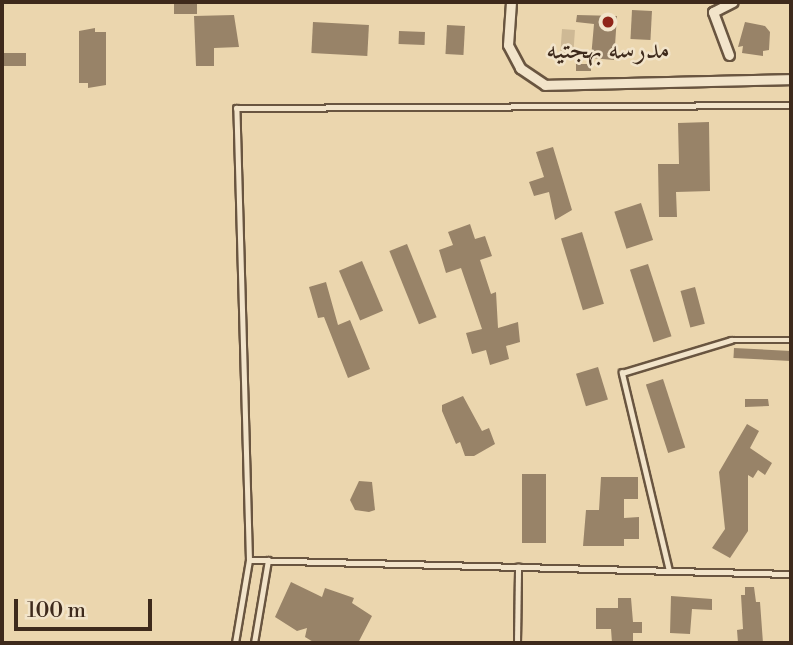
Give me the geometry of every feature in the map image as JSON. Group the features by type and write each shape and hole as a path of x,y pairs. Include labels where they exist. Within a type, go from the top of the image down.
{"street":[{"path":"511,2 508,45 520,68 545,85 791,79"},
{"path":"729,54 713,12 731,2"}],"lane":[{"path":"235,643 249,560 236,108 791,105"},
{"path":"669,571 622,373 732,340 791,340"},
{"path":"249,560 791,573"},
{"path":"254,643 268,560"},
{"path":"517,643 518,567"}],"shaded area":[{"path":"562,29 575,30 573,54 560,53"}],"building":[{"path":"174,2 197,2 197,14 174,14"},
{"path":"632,10 652,11 650,40 630,39"},
{"path":"234,15 239,47 214,48 214,66 196,66 194,16"},
{"path":"577,15 617,16 614,60 591,58 594,24 576,22"},
{"path":"313,22 369,25 367,56 311,53"},
{"path":"745,22 765,26 770,32 769,50 763,51 763,56 742,53 743,46 738,47"},
{"path":"447,25 465,26 463,55 445,54"},
{"path":"95,28 95,32 106,32 106,85 88,88 88,83 79,83 79,31"},
{"path":"399,31 425,32 425,45 399,44"},
{"path":"2,53 26,53 26,66 2,66"},
{"path":"576,64 591,64 591,71 576,71"},
{"path":"709,122 710,191 676,192 677,217 659,217 658,164 679,164 678,123"},
{"path":"553,147 572,210 555,220 549,192 534,196 529,182 544,177 536,152"},
{"path":"641,203 653,240 626,249 614,212"},
{"path":"470,224 475,239 485,236 492,256 480,260 491,294 496,292 498,328 518,322 520,342 506,346 509,359 490,365 486,350 472,354 466,333 482,329 461,268 446,273 439,250 453,245 448,232"},
{"path":"582,232 604,304 583,310 561,238"},
{"path":"407,244 437,317 419,324 389,251"},
{"path":"362,261 383,311 360,320 339,271"},
{"path":"648,264 671,336 653,342 630,270"},
{"path":"326,282 338,325 350,320 370,369 348,378 324,317 318,318 309,287"},
{"path":"695,287 705,324 690,328 681,291"},
{"path":"734,348 791,351 790,361 733,358"},
{"path":"598,367 608,400 586,406 576,374"},
{"path":"663,379 685,447 668,453 646,385"},
{"path":"463,396 482,431 489,428 495,444 474,456 465,456 460,442 456,444 442,411 442,405"},
{"path":"745,399 768,399 769,406 745,407"},
{"path":"747,424 759,431 750,448 772,463 765,475 758,470 753,478 748,475 748,531 730,558 712,548 725,529 719,472"},
{"path":"522,474 546,474 546,543 522,543"},
{"path":"601,477 638,477 638,499 624,499 624,518 639,517 639,539 624,539 624,546 583,546 586,510 599,510"},
{"path":"359,481 372,482 375,510 355,510 350,500"},
{"path":"291,582 322,597 325,588 354,598 352,603 372,616 358,643 315,643 305,637 307,628 297,631 275,617"},
{"path":"745,587 754,587 756,602 760,602 763,643 738,643 737,630 743,629 741,595 745,595"},
{"path":"671,596 712,599 712,610 692,609 690,634 670,633"},
{"path":"618,598 631,598 633,622 642,622 642,633 633,633 633,643 612,643 611,629 596,629 596,608 618,608"}],"place":[{"name":"مدرسه بهجتیه","path":"608,22"}]}
